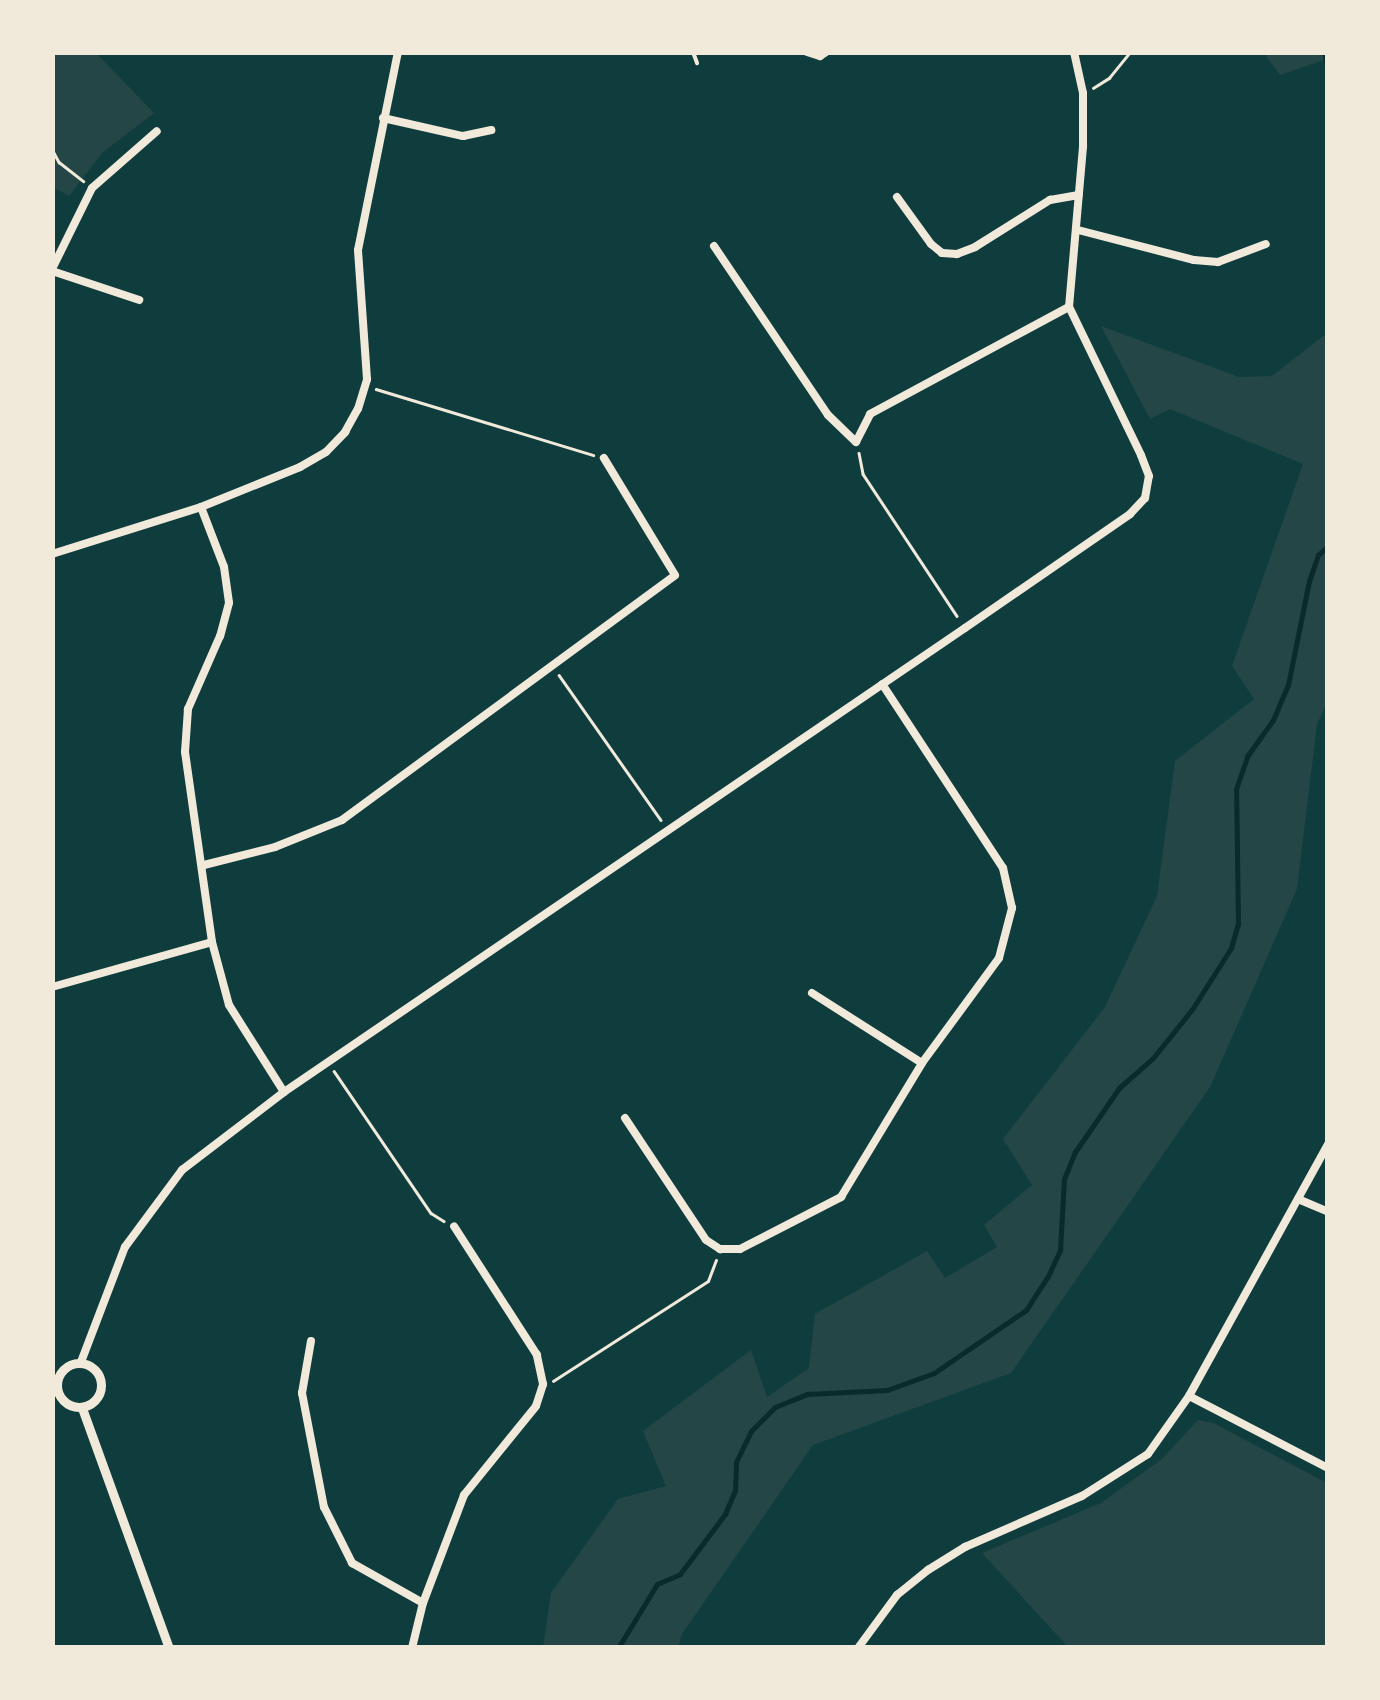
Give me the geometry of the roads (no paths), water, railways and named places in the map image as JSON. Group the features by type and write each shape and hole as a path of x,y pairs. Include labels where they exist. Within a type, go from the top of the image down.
{"street":[{"path":"52,554 201,507 300,467 326,452 344,432 365,386 367,352 358,291 358,250 398,52"},
{"path":"807,52 820,56 826,52"},
{"path":"80,1362 125,1247 182,1170 284,1092 965,628 1130,514 1145,498 1148,476 1069,307 1069,273 1078,230 1083,93 1074,52"},
{"path":"383,118 463,136 491,130"},
{"path":"139,300 52,270 92,188 158,132"},
{"path":"897,197 931,244 942,253 957,254 976,247 1050,200 1079,194"},
{"path":"1078,230 1194,260 1218,262 1266,244"},
{"path":"714,246 828,415 856,442 870,414 1069,307"},
{"path":"204,865 275,847 342,820 675,576 604,458"},
{"path":"201,507 224,567 229,603 220,636 188,708 185,752 212,942 228,1005 284,1092"},
{"path":"625,1118 706,1240 720,1250 740,1249 841,1197 922,1062 999,958 1012,908 1002,868 978,825 882,684"},
{"path":"52,986 212,942"},
{"path":"812,993 922,1062"},
{"path":"858,1648 897,1596 928,1570 965,1547 1082,1496 1148,1454 1189,1396 1328,1144"},
{"path":"1298,1199 1328,1212"},
{"path":"412,1648 423,1603 464,1494 536,1406 544,1384 537,1356 454,1226"},
{"path":"311,1341 302,1393 324,1507 352,1563 423,1603"},
{"path":"80,1362 101,1376 101,1394 82,1408 71,1407 55,1388 58,1377 70,1364 80,1362"},
{"path":"1189,1396 1328,1468"},
{"path":"82,1408 169,1648"}],"lane":[{"path":"693,52 697,63"}],"waterway":[{"path":"1324,52 1328,70"},
{"path":"618,1648 657,1584 680,1574 725,1514 735,1491 736,1462 751,1431 775,1407 807,1394 887,1390 934,1373 1026,1310 1048,1276 1060,1250 1064,1179 1075,1152 1119,1088 1153,1058 1193,1008 1231,948 1238,924 1236,789 1248,755 1273,720 1288,685 1309,581 1318,555 1328,546"}]}
